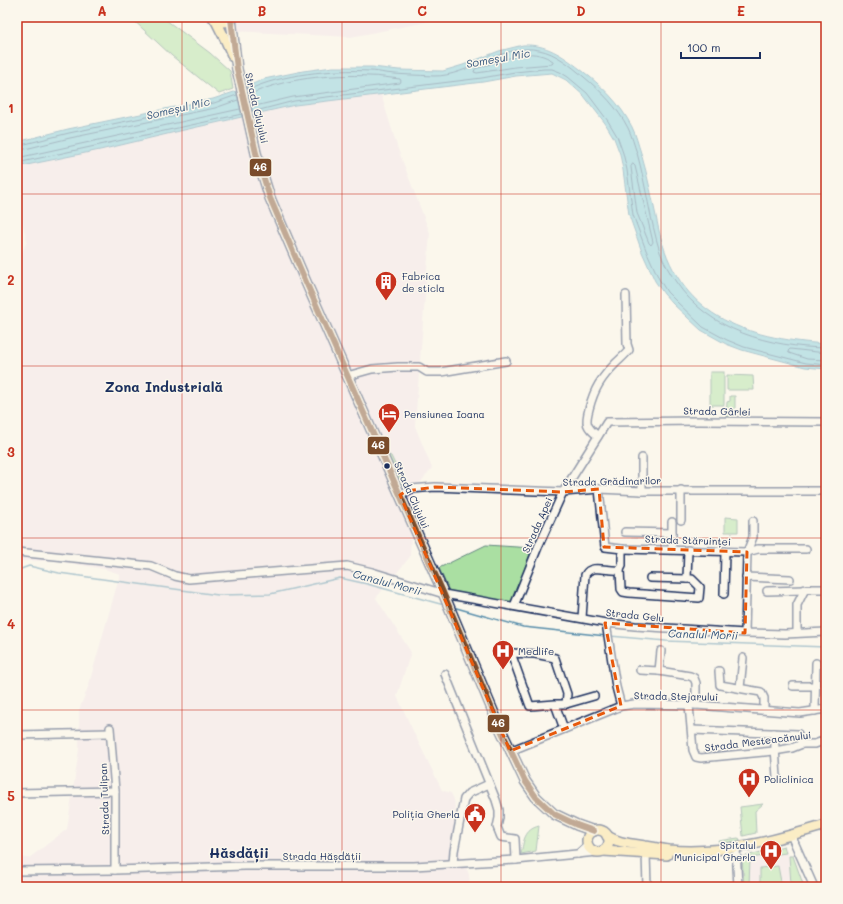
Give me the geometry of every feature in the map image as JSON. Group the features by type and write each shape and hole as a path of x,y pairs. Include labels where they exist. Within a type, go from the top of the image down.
{"highway":[{"path":"214,18 220,21 232,18"}],"main road":[{"name":"Strada Clujului","path":"214,18 226,40 238,69"},
{"name":"Strada Clujului","path":"232,18 241,86 256,153 270,198 445,598 510,752 525,782 536,797 554,814 566,821 594,831 600,831 620,843 634,844 659,851"},
{"name":"Strada Clujului","path":"566,821 588,843 592,850 600,851"},
{"path":"600,851 646,853 659,851 687,856 762,846 772,840 826,825"},
{"path":"588,843 590,834 594,831"},
{"path":"600,851 608,844 607,836"}],"street":[{"path":"598,436 589,430 586,424 587,415 593,392 604,376 629,350 627,344 626,295"},
{"path":"347,376 372,369 398,367 419,367 427,372 441,372 506,361"},
{"name":"Strada Apei","path":"514,606 538,547 563,492 607,422"},
{"name":"Strada Gârlei","path":"607,422 826,422"},
{"path":"642,458 642,491"},
{"name":"Strada Grădinarilor","path":"400,495 411,490 435,487 563,492 599,489 642,491 826,491"},
{"name":"Strada Stăruinței","path":"599,489 605,547 622,549 747,552 758,549 806,549"},
{"path":"681,490 681,520"},
{"path":"745,633 747,552 753,537 753,521"},
{"path":"672,522 672,549"},
{"path":"625,532 672,533"},
{"path":"622,549 622,566 620,570 621,589 624,592 700,598 700,587 692,579 650,578"},
{"path":"687,579 688,550"},
{"path":"724,594 725,551"},
{"name":"Strada Gelu","path":"17,552 152,566 175,576 189,579 347,566 372,572 445,598 514,606 606,623 643,627 745,633 785,634 826,632"},
{"path":"582,618 585,575 587,571 591,569 620,570"},
{"path":"746,577 790,578"},
{"path":"767,591 826,589"},
{"path":"797,633 797,606 805,590"},
{"path":"606,623 621,706"},
{"path":"640,670 660,671 661,651"},
{"path":"566,704 567,694 555,658 536,654 510,652 530,706 566,704 594,696"},
{"path":"740,688 743,658"},
{"path":"815,711 816,663"},
{"name":"Strada Mesteacănului","path":"660,671 690,676 694,678 696,682 692,705 693,750 696,757 701,758 774,751 792,748 802,744 815,744 826,738"},
{"path":"719,672 720,685 761,692 764,698 764,709"},
{"path":"445,674 499,810 498,830 501,837 515,839 516,860"},
{"path":"793,686 815,686"},
{"path":"555,704 564,729"},
{"name":"Strada Stejarului","path":"510,752 621,706 634,704 692,705 764,709 800,713 826,709"},
{"name":"Strada Tulipan","path":"17,735 110,730 115,791 115,870"},
{"path":"692,730 798,734 802,744"},
{"path":"774,733 774,751 778,777"},
{"path":"453,864 464,799 469,793 489,784"},
{"path":"17,793 115,791"},
{"path":"791,835 814,887"},
{"path":"578,854 588,843"},
{"path":"634,844 646,853 647,887"},
{"path":"737,850 738,887"},
{"name":"Strada Hășdății","path":"17,871 245,866 414,866 516,860 600,851"}],"highlighted area":[{"path":"435,487 563,492 599,489 604,547 747,552 745,633 605,623 621,706 510,751 400,495 406,491"}],"shaded area":[{"path":"195,17 453,17 351,37 231,31"},
{"path":"381,94 398,149 430,233 415,426 432,468 417,487 412,502 410,557 376,598 411,652 397,696 442,790 451,793 454,799 461,857 469,874 470,887 17,887 17,857 29,858 67,829 79,749 79,710 88,687 120,574 104,569 56,561 17,561 17,264 27,241 17,201 17,167 100,150 295,105"},
{"name":"Spitalul Municipal Gherla","path":"785,845 789,855 793,855 806,887 742,887 741,856"}],"green space":[{"path":"130,17 162,17 210,53 230,71 233,89 219,94 172,56"},
{"path":"710,372 724,372 724,405 710,405"},
{"path":"727,375 753,376 754,390 727,390"},
{"path":"730,396 735,396 735,420 726,420 727,402 730,401"},
{"path":"386,455 391,456 403,481 402,486 400,486"},
{"path":"725,517 738,518 738,532 725,532"},
{"path":"486,545 532,548 512,604 450,593 439,568"},
{"path":"763,804 755,811 756,833 743,836 740,807"},
{"path":"539,826 536,851 521,854 526,836 530,830"},
{"path":"740,839 739,843 721,847 719,841"},
{"path":"784,846 786,853 750,858 749,887 744,887 742,857"},
{"path":"789,856 793,856 803,884 791,884"},
{"path":"778,866 782,887 760,887 760,868"}],"water":[{"name":"Someșul Mic","path":"523,45 546,48 567,59 603,88 622,110 632,127 637,140 667,257 681,282 698,301 718,316 741,328 767,336 826,344 826,369 805,367 742,350 726,344 701,330 673,304 655,281 642,252 629,215 620,154 614,138 605,123 584,96 566,80 552,73 516,76 483,82 295,105 100,150 17,167 17,142 68,129 213,99 237,91 264,79 333,67 372,67 399,70 443,71 499,51"}],"waterway":[{"name":"Canalul Morii","path":"17,572 29,566 59,573 218,595 270,594 340,578 444,605"},
{"name":"Canalul Morii","path":"453,607 523,627 606,636"},
{"name":"Canalul Morii","path":"610,636 666,641 826,647"}],"transit line":[{"name":"46","path":"231,19 237,69 256,153 270,198 442,590 500,728 525,781 536,797 554,814 594,831"}],"place":[{"name":"Fabrica de sticla","path":"386,302"},
{"name":"Pensiunea Ioana","path":"389,434"},
{"name":"Medlife","path":"503,670"},
{"name":"Policlinica","path":"749,798"},
{"name":"Poliția Gherla","path":"475,834"},
{"name":"Spitalul Municipal Gherla","path":"771,870"}],"district":[{"name":"Zona Industrială","path":"164,386"},
{"name":"Hăsdății","path":"239,852"}]}
